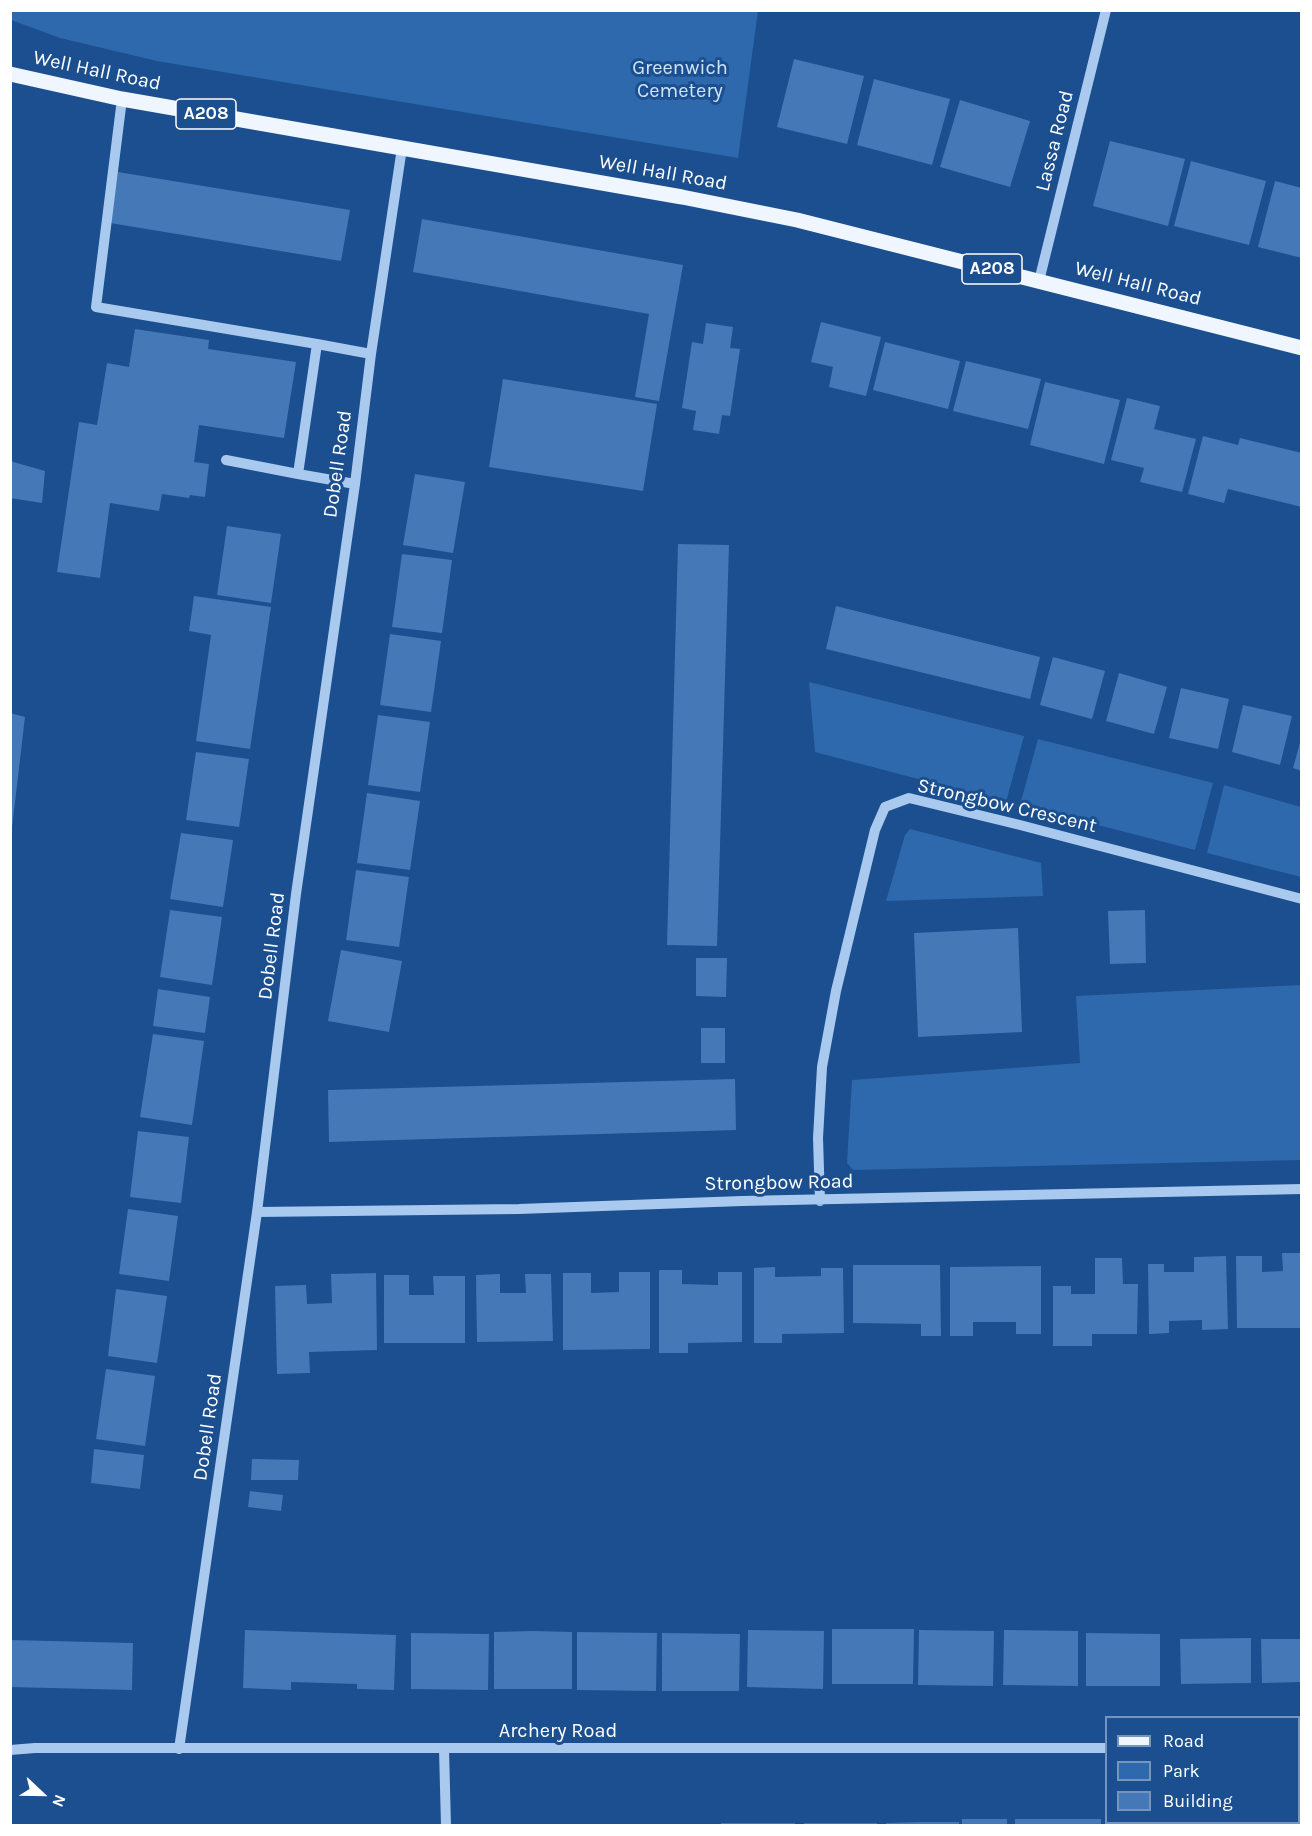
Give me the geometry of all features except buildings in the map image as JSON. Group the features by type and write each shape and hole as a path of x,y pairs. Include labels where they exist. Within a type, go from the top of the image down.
{"main road":[{"name":"Well Hall Road","path":"10,74 122,99 747,209 1302,348"}],"street":[{"name":"Lassa Road","path":"1039,281 1106,10"},
{"path":"122,99 96,307 371,354"},
{"name":"Dobell Road","path":"179,1749 257,1212 296,894 402,148"},
{"path":"298,474 317,344"},
{"path":"226,460 355,484"},
{"name":"Strongbow Crescent","path":"820,1201 818,1138 822,1067 836,991 874,830 885,807 909,798 1302,899"},
{"name":"Strongbow Road","path":"257,1212 519,1209 1302,1189"},
{"name":"Archery Road","path":"10,1750 35,1748 1105,1748"},
{"path":"444,1749 446,1826"}],"green space":[{"name":"Greenwich Cemetery","path":"10,11 758,11 738,158 157,61 60,38 11,20"},
{"path":"809,682 1024,736 1006,802 815,752"},
{"path":"1038,739 1213,783 1195,850 1020,805"},
{"path":"1224,785 1301,807 1301,877 1207,853"},
{"path":"910,829 1041,863 1043,896 886,901 905,835"},
{"path":"1301,985 1301,1160 853,1170 847,1163 852,1080 1080,1063 1076,996"}]}
